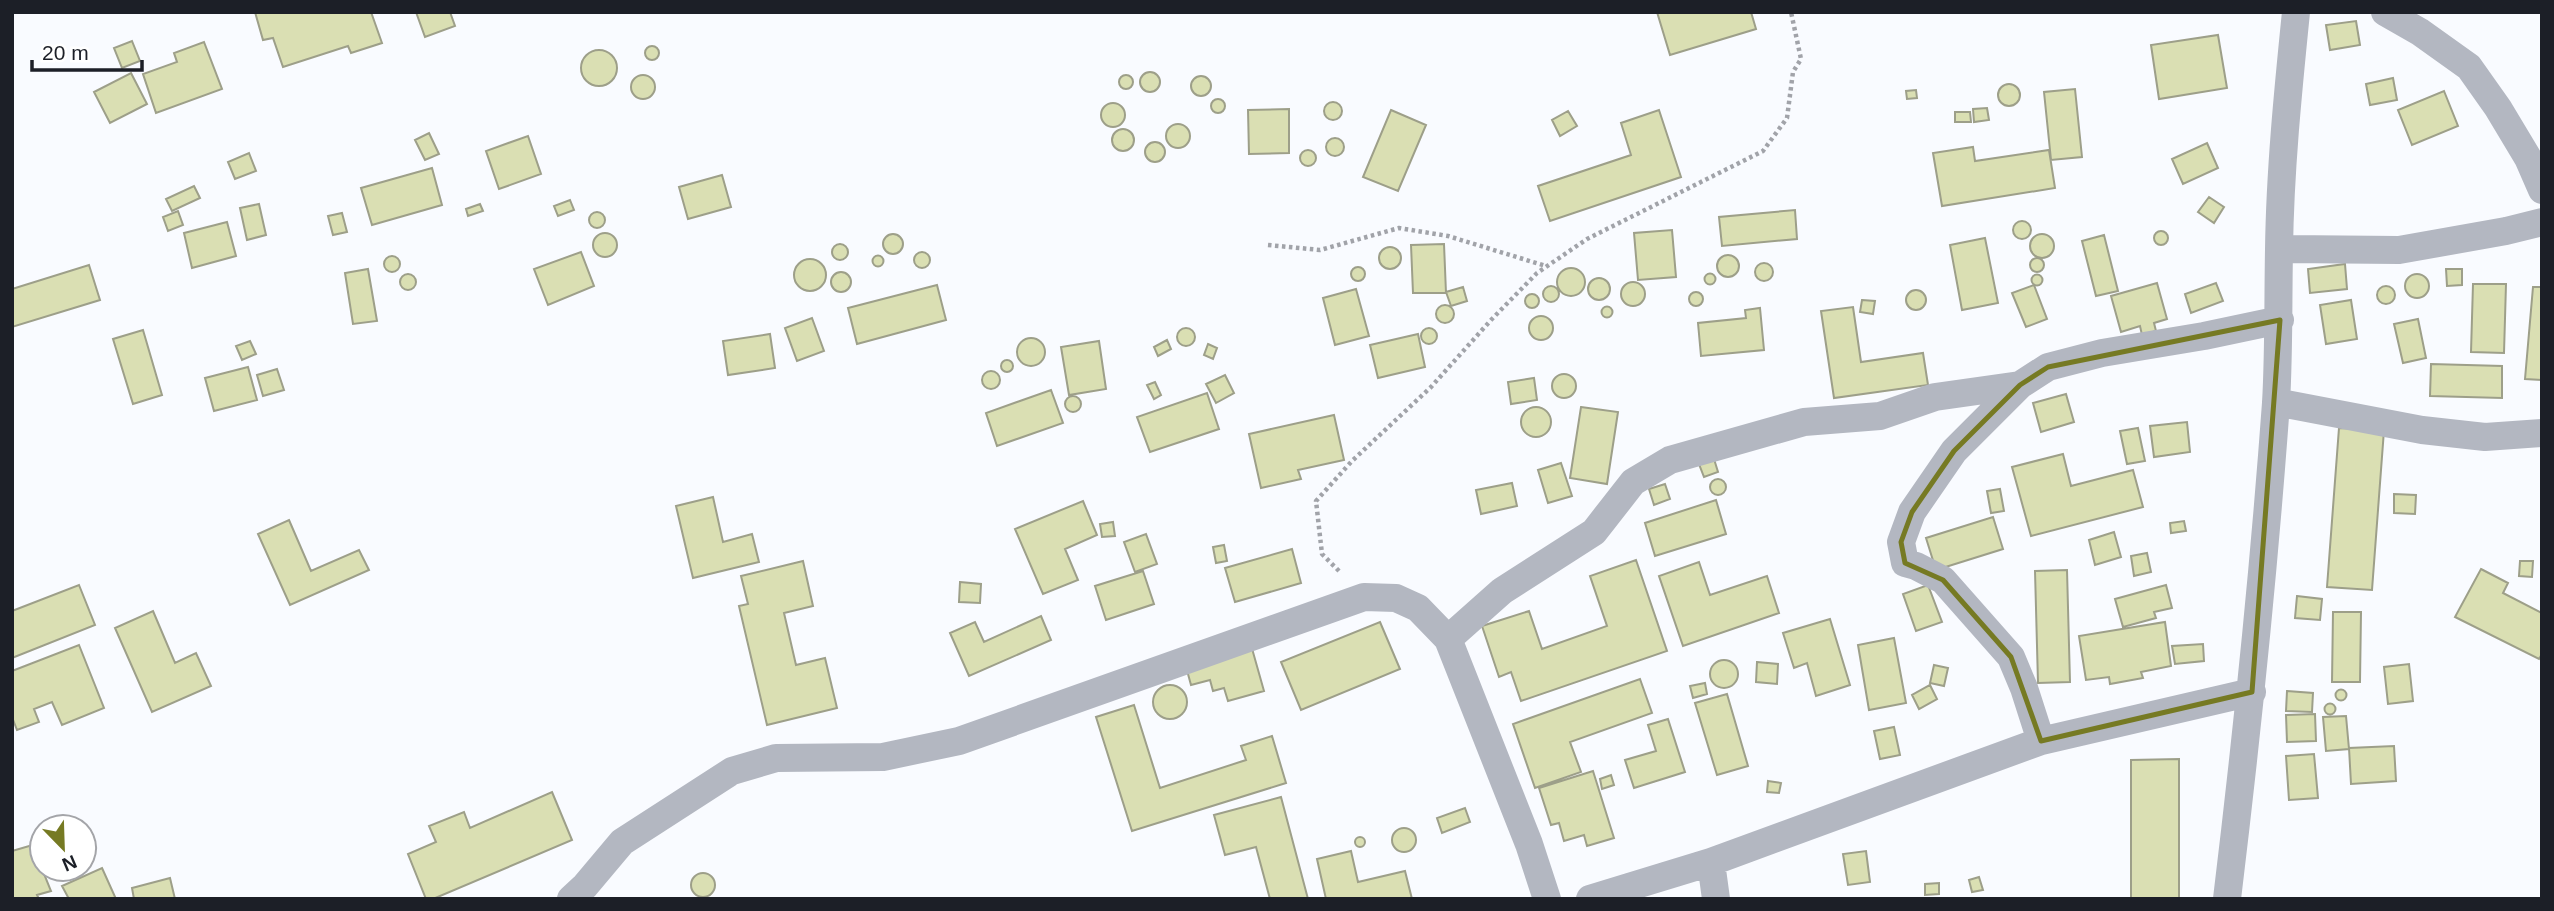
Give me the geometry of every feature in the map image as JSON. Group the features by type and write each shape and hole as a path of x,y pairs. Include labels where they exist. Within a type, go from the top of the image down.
{"street":[{"path":"2227,899 2252,692 2276,402 2280,320 2279,249 2288,93 2296,12"},
{"path":"2385,12 2420,32 2469,67 2528,158 2542,190"},
{"path":"2279,249 2399,250 2507,231 2542,222"},
{"path":"2041,741 2011,657 1943,580 1905,563 1901,542 1912,513 1954,452 2020,385 2048,368 2102,353 2280,320"},
{"path":"1448,639 1502,591 1594,532 1633,482 1670,460 1804,422 1880,416 1935,397 2020,385"},
{"path":"2276,402 2422,430 2485,437 2542,433"},
{"path":"571,899 622,842 732,771 776,758 883,757 959,741 1364,597 1396,598 1418,608 1448,639 1530,844 1547,899"},
{"path":"1590,899 1711,862 2041,741 2252,692"},
{"path":"1711,862 1716,899"}],"path":[{"path":"1364,597 1322,554 1316,501 1352,461 1431,387 1527,283 1547,266 1587,239 1763,150 1787,118 1793,72 1801,59 1791,12"},
{"path":"1268,245 1320,250 1399,228 1448,236 1547,266"}],"highlighted area":[{"path":"2280,320 2252,692 2041,741 2011,657 1943,580 1905,563 1901,542 1912,512 1954,451 2020,385 2048,367"}],"building":[{"path":"255,12 371,12 382,43 351,53 348,46 283,67 273,38 263,40"},
{"path":"416,12 450,12 455,26 425,37"},
{"path":"1657,12 1751,12 1756,29 1670,55"},
{"path":"2356,21 2360,45 2330,50 2326,25"},
{"path":"2218,35 2227,88 2159,99 2151,45"},
{"path":"132,41 140,61 122,68 114,48"},
{"path":"204,42 222,89 156,113 143,74 177,62 174,53"},
{"path":"649,46 655,46 659,53 655,60 649,60 645,56 645,50"},
{"path":"599,50 612,55 617,68 612,81 599,86 586,81 581,68 586,55"},
{"path":"1146,72 1154,72 1160,82 1154,92 1146,92 1140,86 1140,78"},
{"path":"131,73 147,104 110,123 94,92"},
{"path":"643,75 652,78 655,87 652,96 643,99 634,96 631,87 634,78"},
{"path":"1126,75 1131,77 1131,87 1126,89 1121,87 1119,82 1121,77"},
{"path":"1197,76 1205,76 1211,86 1205,96 1197,96 1191,90 1191,82"},
{"path":"2393,78 2397,100 2370,105 2366,84"},
{"path":"2009,84 2017,87 2020,95 2017,103 2009,106 2001,103 1998,95 2001,87"},
{"path":"2075,89 2082,157 2051,160 2044,92"},
{"path":"1916,90 1917,98 1907,99 1906,91"},
{"path":"2444,91 2458,126 2412,145 2398,110"},
{"path":"1215,99 1221,99 1225,106 1221,113 1215,113 1211,109 1211,103"},
{"path":"1333,102 1339,105 1342,111 1339,117 1333,120 1327,117 1324,111 1327,105"},
{"path":"1113,103 1124,110 1125,115 1118,126 1113,127 1102,120 1101,115 1108,104"},
{"path":"1987,108 1989,120 1974,122 1973,109"},
{"path":"1289,109 1289,153 1249,154 1248,110"},
{"path":"1391,110 1426,125 1398,191 1363,177"},
{"path":"1659,110 1681,177 1550,221 1538,186 1631,155 1621,123"},
{"path":"1568,111 1577,126 1560,136 1552,120"},
{"path":"1955,112 1970,112 1971,122 1955,122"},
{"path":"1178,124 1186,128 1190,136 1186,144 1178,148 1170,144 1166,136 1170,128"},
{"path":"1123,129 1131,132 1134,140 1131,148 1123,151 1115,148 1112,140 1115,132"},
{"path":"429,133 439,154 425,160 415,140"},
{"path":"528,136 541,174 499,189 486,151"},
{"path":"1335,138 1343,143 1344,147 1339,155 1335,156 1327,151 1326,147 1331,139"},
{"path":"1151,142 1159,142 1165,152 1159,162 1151,162 1145,156 1145,148"},
{"path":"2207,143 2218,168 2183,184 2172,159"},
{"path":"1973,147 1975,161 2049,150 2055,188 1942,206 1933,153"},
{"path":"1305,150 1311,150 1316,158 1314,164 1305,166 1300,161 1300,155"},
{"path":"249,153 256,171 235,179 228,162"},
{"path":"432,168 442,205 372,225 361,188"},
{"path":"722,175 731,207 688,219 679,187"},
{"path":"194,186 200,198 172,211 166,199"},
{"path":"2209,197 2224,207 2214,223 2198,212"},
{"path":"570,200 574,210 558,216 554,206"},
{"path":"259,204 266,235 247,240 240,208"},
{"path":"480,204 483,211 468,216 466,209"},
{"path":"1795,210 1797,239 1722,246 1719,217"},
{"path":"178,211 183,225 168,231 163,217"},
{"path":"597,212 605,220 597,228 589,220"},
{"path":"342,213 347,232 333,235 328,216"},
{"path":"2022,221 2028,224 2031,230 2028,236 2022,239 2016,236 2013,230 2016,224"},
{"path":"227,222 236,256 192,268 184,233"},
{"path":"1672,230 1676,277 1638,280 1634,233"},
{"path":"2158,231 2164,231 2168,238 2164,245 2158,245 2154,241 2154,235"},
{"path":"605,233 614,236 617,245 614,254 605,257 596,254 593,245 596,236"},
{"path":"889,234 897,234 903,244 897,254 889,254 883,248 883,240"},
{"path":"2042,234 2053,241 2054,246 2047,257 2042,258 2031,251 2030,246 2037,235"},
{"path":"2104,235 2118,291 2096,296 2082,241"},
{"path":"1985,238 1998,303 1962,310 1950,245"},
{"path":"840,244 846,246 846,258 840,260 834,258 832,252 834,246"},
{"path":"1444,244 1446,293 1413,293 1411,245"},
{"path":"1390,247 1398,250 1401,258 1398,266 1390,269 1382,266 1379,258 1382,250"},
{"path":"581,252 594,286 548,305 534,269"},
{"path":"919,252 925,252 930,260 928,266 919,268 914,263 914,257"},
{"path":"878,255 884,261 878,267 872,261"},
{"path":"1728,255 1738,262 1739,266 1732,276 1728,277 1718,270 1717,266 1724,256"},
{"path":"392,256 398,258 398,270 392,272 386,270 384,264 386,258"},
{"path":"2037,258 2042,260 2042,270 2037,272 2032,270 2030,265 2032,260"},
{"path":"810,259 822,263 826,275 822,287 810,291 798,287 794,275 798,263"},
{"path":"1764,263 1770,266 1773,272 1770,278 1764,281 1758,278 1755,272 1758,266"},
{"path":"2345,264 2347,289 2310,293 2308,269"},
{"path":"89,265 100,300 12,327 12,289"},
{"path":"1358,267 1363,269 1363,279 1358,281 1353,279 1351,274 1353,269"},
{"path":"1571,268 1581,272 1585,282 1581,292 1571,296 1561,292 1557,282 1561,272"},
{"path":"368,269 377,321 353,324 345,273"},
{"path":"2446,269 2462,269 2462,285 2447,286"},
{"path":"841,272 848,275 851,282 848,289 841,292 834,289 831,282 834,275"},
{"path":"1710,273 1716,279 1710,285 1704,279"},
{"path":"408,274 414,276 414,288 408,290 402,288 400,282 402,276"},
{"path":"2417,274 2425,278 2429,286 2425,294 2417,298 2409,294 2405,286 2409,278"},
{"path":"2037,275 2041,276 2041,284 2037,285 2033,284 2032,280 2033,276"},
{"path":"1599,278 1607,281 1610,289 1607,297 1599,300 1591,297 1588,289 1591,281"},
{"path":"1633,282 1644,289 1645,294 1638,305 1633,306 1622,299 1621,294 1628,283"},
{"path":"2157,283 2167,319 2154,323 2156,331 2142,335 2140,326 2121,332 2111,296"},
{"path":"2216,283 2223,301 2191,313 2185,294"},
{"path":"2473,284 2506,284 2504,353 2471,352"},
{"path":"937,285 946,320 857,344 848,308"},
{"path":"2034,285 2047,319 2026,327 2012,293"},
{"path":"1551,286 1557,288 1557,300 1551,302 1545,300 1543,294 1545,288"},
{"path":"2386,286 2392,289 2395,295 2392,301 2386,304 2380,301 2377,295 2380,289"},
{"path":"1463,287 1467,301 1451,306 1446,292"},
{"path":"2533,287 2542,287 2542,380 2525,379"},
{"path":"1356,289 1369,336 1335,345 1323,298"},
{"path":"1912,290 1920,290 1926,300 1920,310 1912,310 1906,304 1906,296"},
{"path":"1693,292 1699,292 1703,299 1699,306 1693,306 1689,302 1689,296"},
{"path":"1529,294 1535,294 1539,301 1535,308 1529,308 1525,304 1525,298"},
{"path":"1862,300 1875,301 1873,314 1860,312"},
{"path":"2351,300 2357,339 2326,344 2320,305"},
{"path":"1445,305 1451,308 1454,314 1451,320 1445,323 1439,320 1436,314 1439,308"},
{"path":"1607,307 1611,308 1611,316 1607,317 1603,316 1602,312 1603,308"},
{"path":"1853,307 1861,362 1923,353 1928,385 1834,398 1821,311"},
{"path":"1760,308 1764,350 1701,356 1698,323 1746,318 1745,310"},
{"path":"1541,316 1550,319 1553,328 1550,337 1541,340 1532,337 1529,328 1532,319"},
{"path":"812,318 824,351 797,361 785,328"},
{"path":"2418,319 2426,358 2403,363 2394,324"},
{"path":"1182,328 1190,328 1195,337 1193,344 1182,346 1177,341 1177,333"},
{"path":"1429,328 1435,330 1435,342 1429,344 1423,342 1421,336 1423,330"},
{"path":"143,330 162,395 133,404 113,339"},
{"path":"770,334 775,368 728,375 723,341"},
{"path":"1418,334 1425,367 1378,378 1370,345"},
{"path":"1031,338 1041,342 1045,352 1041,362 1031,366 1021,362 1017,352 1021,342"},
{"path":"1167,340 1171,349 1158,356 1154,347"},
{"path":"250,341 256,354 242,360 236,346"},
{"path":"1099,341 1106,389 1069,395 1061,347"},
{"path":"1208,344 1217,348 1213,359 1204,355"},
{"path":"1007,360 1013,366 1007,372 1001,366"},
{"path":"2431,364 2502,366 2502,398 2430,396"},
{"path":"248,367 257,400 214,411 205,378"},
{"path":"277,369 284,390 263,396 257,375"},
{"path":"991,371 997,374 1000,380 997,386 991,389 985,386 982,380 985,374"},
{"path":"1564,374 1575,381 1576,386 1569,397 1564,398 1553,391 1552,386 1559,375"},
{"path":"1225,375 1234,393 1216,403 1206,384"},
{"path":"1534,378 1537,400 1511,404 1508,382"},
{"path":"1155,382 1161,395 1154,399 1147,385"},
{"path":"1051,390 1063,423 997,446 986,413"},
{"path":"1207,393 1219,429 1150,452 1137,417"},
{"path":"2066,394 2074,422 2041,432 2033,403"},
{"path":"1070,396 1076,396 1081,404 1079,410 1070,412 1065,407 1065,401"},
{"path":"1536,407 1547,411 1551,422 1547,433 1536,437 1525,433 1521,422 1525,411"},
{"path":"1581,407 1618,412 1607,484 1570,478"},
{"path":"1334,415 1344,460 1298,470 1301,479 1261,488 1249,434"},
{"path":"2187,422 2190,452 2154,457 2150,426"},
{"path":"2138,428 2145,461 2127,464 2120,431"},
{"path":"2339,428 2384,430 2372,590 2327,587"},
{"path":"2063,454 2071,486 2133,470 2143,507 2031,536 2012,467"},
{"path":"1714,459 1718,472 1704,477 1699,464"},
{"path":"1561,463 1572,496 1548,503 1538,470"},
{"path":"1718,479 1724,481 1724,493 1718,495 1712,493 1710,487 1712,481"},
{"path":"1512,483 1517,506 1481,514 1476,490"},
{"path":"1665,484 1670,499 1654,505 1649,489"},
{"path":"2000,489 2004,511 1991,513 1987,491"},
{"path":"2394,494 2416,495 2415,514 2394,513"},
{"path":"713,497 723,542 752,534 759,562 693,578 676,506"},
{"path":"1716,500 1726,534 1655,556 1645,523"},
{"path":"1083,501 1097,535 1065,549 1078,580 1043,594 1015,529"},
{"path":"1993,517 2003,549 1936,570 1926,538"},
{"path":"289,520 311,571 359,550 369,570 290,605 258,534"},
{"path":"2184,521 2186,531 2171,533 2170,523"},
{"path":"1113,522 1115,536 1102,537 1100,524"},
{"path":"2114,532 2121,557 2095,565 2089,540"},
{"path":"1146,534 1157,564 1135,572 1124,542"},
{"path":"1224,545 1227,561 1216,563 1213,547"},
{"path":"1292,549 1301,583 1235,602 1225,568"},
{"path":"2147,553 2151,572 2134,576 2131,556"},
{"path":"1636,560 1667,651 1521,701 1511,672 1499,677 1482,626 1529,611 1542,649 1607,626 1590,576"},
{"path":"803,561 813,606 784,613 796,665 825,658 837,708 767,725 739,606 748,604 741,576"},
{"path":"2520,561 2533,561 2532,577 2519,576"},
{"path":"1699,562 1710,595 1767,576 1779,613 1683,646 1659,576"},
{"path":"2481,569 2508,583 2503,593 2542,613 2542,654 2539,659 2455,617"},
{"path":"2067,570 2070,682 2038,683 2035,571"},
{"path":"1143,571 1154,604 1106,620 1095,586"},
{"path":"960,582 981,584 980,603 959,602"},
{"path":"79,585 95,625 12,658 12,611"},
{"path":"1928,585 1942,622 1916,631 1903,594"},
{"path":"2166,585 2172,608 2154,612 2156,618 2123,627 2115,599"},
{"path":"2297,596 2322,599 2320,620 2295,618"},
{"path":"153,611 175,663 196,653 211,686 152,712 115,628"},
{"path":"2333,612 2361,612 2360,682 2332,682"},
{"path":"1041,616 1051,640 969,676 950,633 975,622 984,642"},
{"path":"1830,619 1850,685 1816,696 1807,663 1794,668 1783,633"},
{"path":"1380,622 1400,669 1301,710 1281,662"},
{"path":"2165,622 2171,666 2141,672 2143,678 2110,684 2109,677 2086,680 2079,636"},
{"path":"1894,638 1906,703 1869,710 1858,645"},
{"path":"2203,644 2204,661 2175,664 2172,646"},
{"path":"79,645 104,708 62,725 52,702 34,709 39,722 17,730 12,717 12,671"},
{"path":"1251,645 1264,691 1228,701 1224,688 1213,691 1210,680 1191,685 1185,663"},
{"path":"1724,660 1734,664 1738,674 1734,684 1724,688 1714,684 1710,674 1714,664"},
{"path":"1757,662 1778,664 1777,684 1756,682"},
{"path":"2409,664 2413,701 2388,704 2384,667"},
{"path":"1934,665 1948,668 1944,686 1930,683"},
{"path":"1640,679 1652,713 1570,742 1581,772 1535,788 1513,724"},
{"path":"1705,683 1707,694 1693,698 1690,686"},
{"path":"1170,685 1182,690 1187,702 1182,714 1170,719 1158,714 1153,702 1158,690"},
{"path":"1930,685 1937,699 1919,709 1912,695"},
{"path":"2341,689 2347,695 2341,701 2335,695"},
{"path":"2287,691 2313,693 2312,712 2286,711"},
{"path":"1727,694 1748,766 1717,775 1695,703"},
{"path":"2330,703 2336,709 2330,715 2324,709"},
{"path":"1134,705 1160,788 1246,760 1241,746 1272,736 1286,783 1132,831 1096,717"},
{"path":"2315,714 2316,741 2287,742 2286,715"},
{"path":"2346,716 2349,749 2326,751 2323,717"},
{"path":"1668,719 1685,772 1634,788 1625,760 1656,751 1648,725"},
{"path":"1894,727 1900,755 1880,759 1874,731"},
{"path":"2394,746 2396,781 2351,784 2349,748"},
{"path":"2314,754 2318,798 2289,800 2286,756"},
{"path":"2179,759 2179,899 2131,899 2131,760"},
{"path":"1593,771 1614,838 1587,846 1584,835 1564,841 1559,823 1551,825 1539,788"},
{"path":"1611,775 1614,785 1602,789 1600,779"},
{"path":"1768,781 1781,783 1779,793 1767,792"},
{"path":"552,792 572,840 433,899 426,899 408,854 436,842 429,826 464,812 470,828"},
{"path":"1281,797 1308,899 1270,899 1256,847 1225,855 1214,815"},
{"path":"1465,808 1470,822 1442,833 1437,818"},
{"path":"1404,828 1415,835 1416,840 1409,851 1404,852 1393,845 1392,840 1399,829"},
{"path":"1360,837 1364,838 1364,846 1360,847 1356,846 1355,842 1356,838"},
{"path":"28,846 28,883 48,883 51,891 37,895 39,899 12,899 12,851"},
{"path":"1351,851 1358,882 1405,871 1412,899 1326,899 1317,859"},
{"path":"1866,851 1870,882 1848,885 1843,854"},
{"path":"102,868 116,899 69,899 62,886 69,883 98,883 98,870"},
{"path":"703,873 711,877 715,885 711,893 703,897 695,893 691,885 695,877"},
{"path":"1979,877 1983,890 1972,892 1969,880"},
{"path":"170,878 175,899 134,899 132,888"},
{"path":"1939,883 1939,894 1925,895 1925,884"}]}
